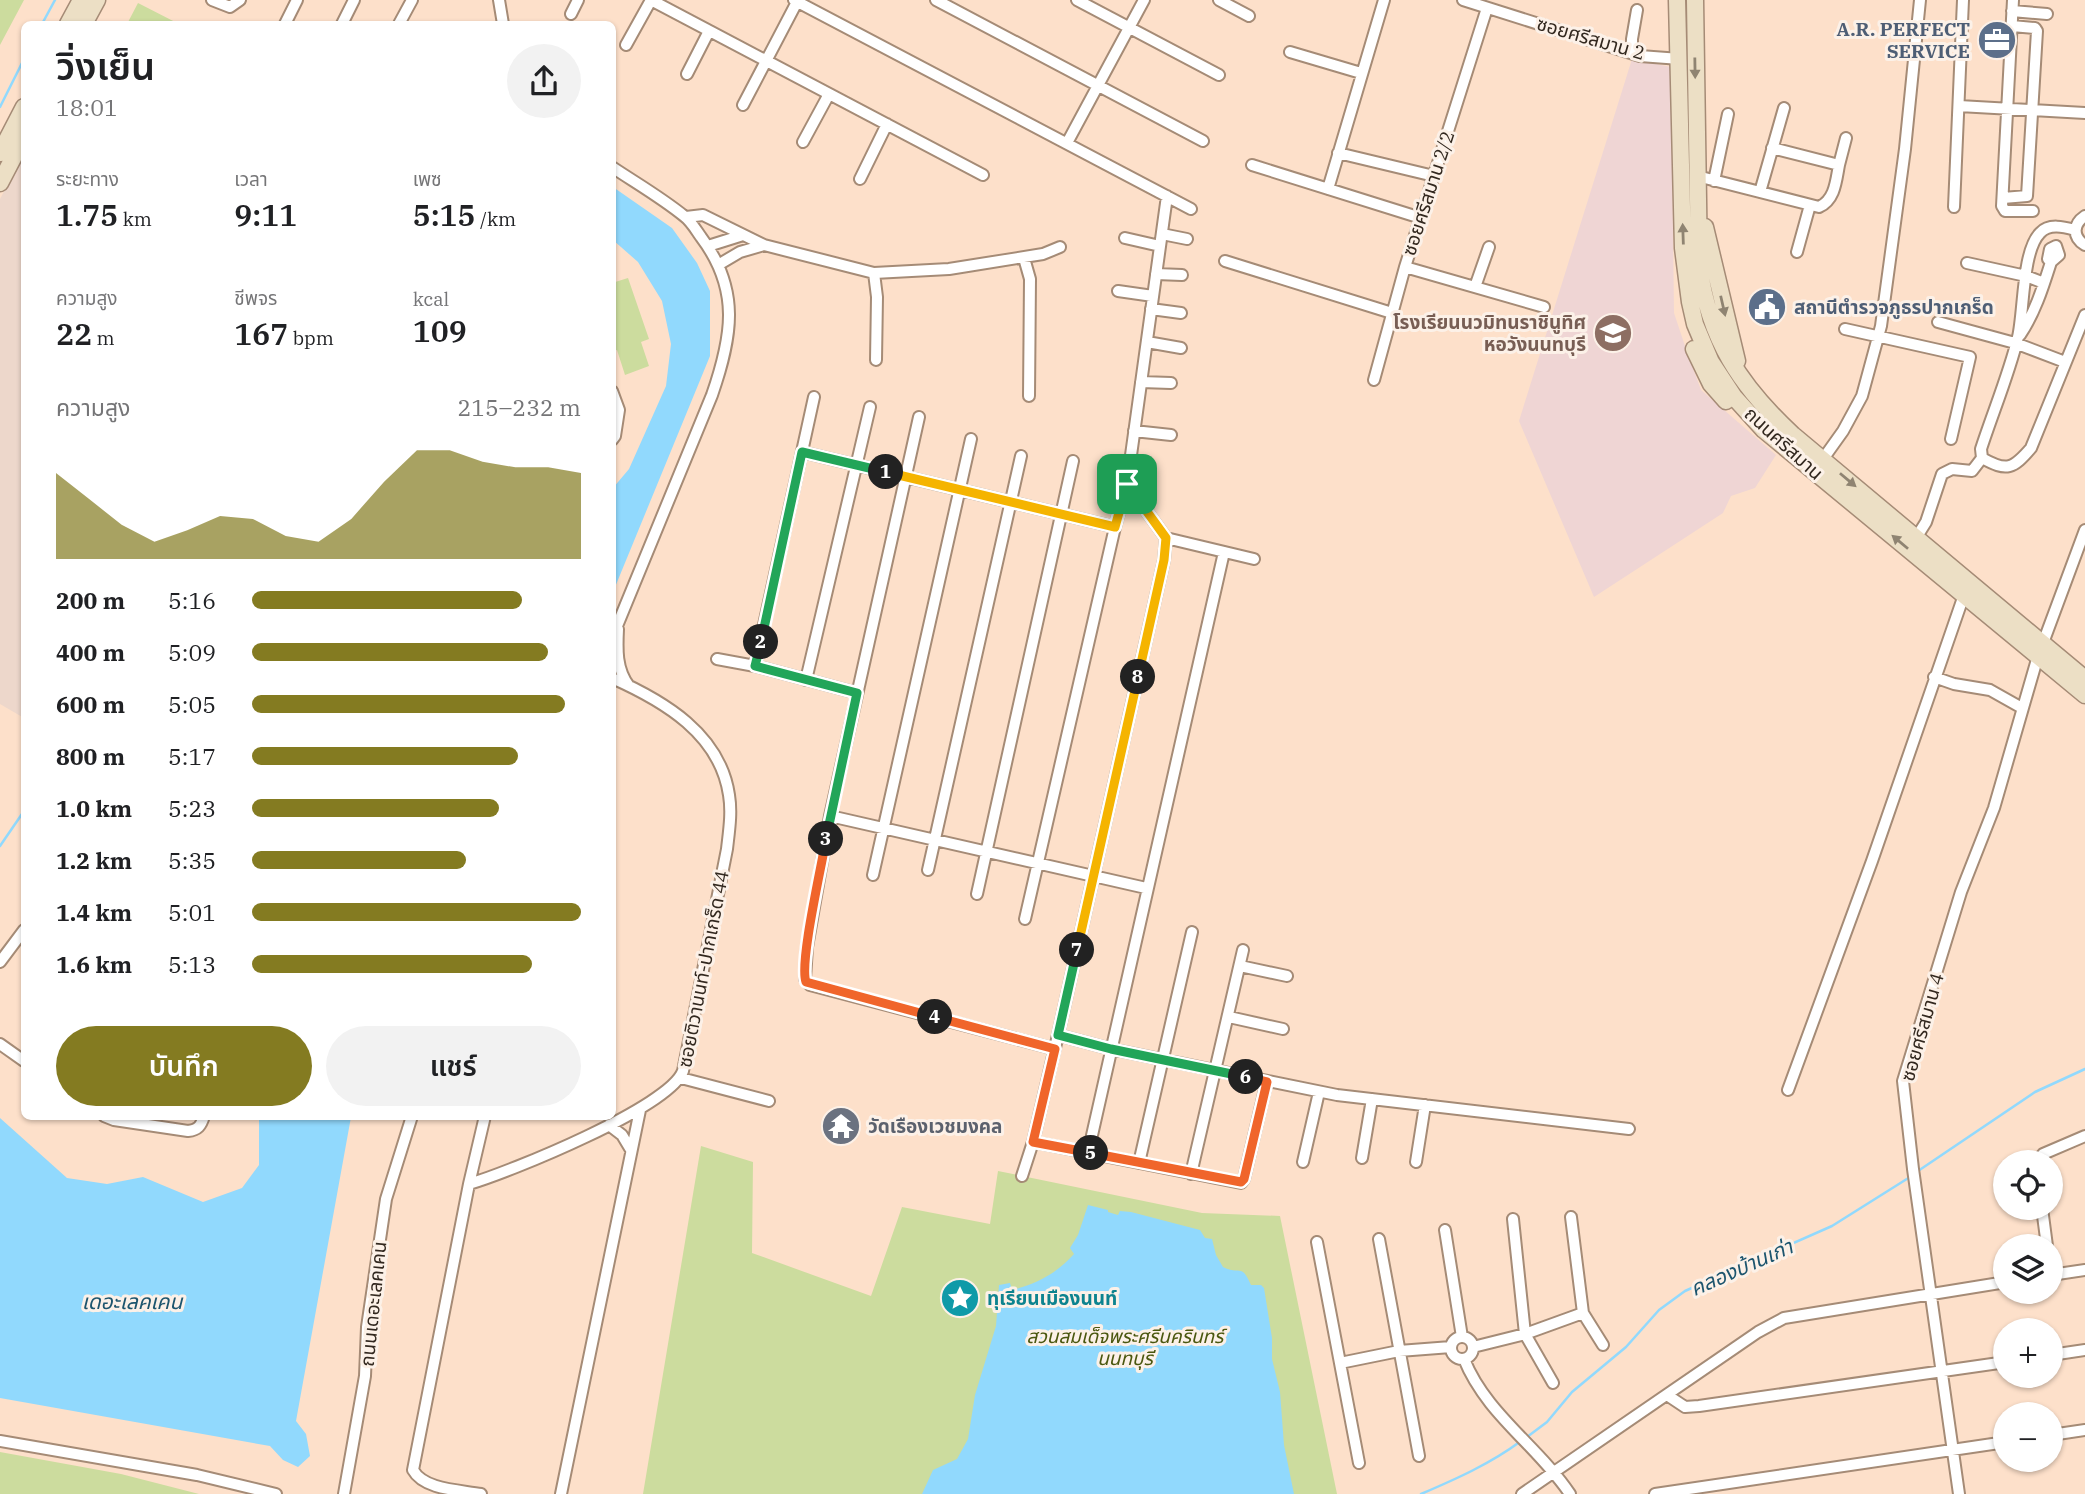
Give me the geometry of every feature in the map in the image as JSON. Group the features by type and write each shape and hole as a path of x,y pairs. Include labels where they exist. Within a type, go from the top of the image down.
{"main road":[{"path":"70,21 81,0"},
{"path":"86,21 97,0"},
{"path":"1677,0 1680,60"},
{"path":"1695,0 1697,184"},
{"name":"ถนนศรีสมาน","path":"1680,60 1684,248 1690,302 1688,329 1694,349 1711,384 1729,404 1964,595 2085,679"},
{"path":"0,153 21,113"},
{"path":"0,183 21,143"},
{"name":"ถนนศรีสมาน","path":"1697,184 1727,323 1745,384 1778,421 1916,538 2040,650 2085,695"}],"street":[{"path":"212,0 230,7 240,0"},
{"path":"286,21 297,0"},
{"path":"344,21 354,0"},
{"path":"401,21 412,0"},
{"path":"499,0 502,21"},
{"path":"570,14 578,0"},
{"path":"626,45 651,0 983,175"},
{"path":"936,0 1203,141"},
{"path":"1077,0 1219,75"},
{"path":"1068,144 1144,0"},
{"path":"1219,0 1249,16"},
{"path":"1328,189 1384,0"},
{"name":"ซอยศรีสมาน 2","path":"1463,0 1632,53 1680,60"},
{"path":"1504,12 1508,0"},
{"path":"1823,459 1843,431 1862,396 1879,336 1905,149 1920,0"},
{"path":"1954,207 1963,0"},
{"path":"743,105 796,1 1192,209"},
{"path":"2033,211 2005,211 2001,206 2012,5 2047,14"},
{"name":"ซอยศรีสมาน 2/2","path":"1374,380 1405,267 1487,8"},
{"path":"1632,53 1637,10"},
{"path":"2003,198 2027,196 2033,110 2036,29 2012,26"},
{"path":"687,74 709,31"},
{"path":"1290,52 1362,73"},
{"path":"803,142 829,94"},
{"path":"1959,106 2085,113"},
{"path":"1760,192 1784,108"},
{"path":"1714,181 1728,114"},
{"path":"860,179 887,124"},
{"path":"1697,184 1714,181 1819,207 1829,200 1846,138"},
{"path":"1772,148 1839,164"},
{"path":"1338,153 1434,176"},
{"path":"1252,165 1421,218"},
{"path":"616,170 686,217 708,246 725,280 730,318 725,358 682,471 616,625 617,654 624,679 629,686"},
{"path":"1026,919 1127,484 1167,195"},
{"path":"1797,251 1810,205"},
{"path":"686,217 703,215 764,245 874,273 949,269 1024,258 1060,247"},
{"path":"2085,216 2077,223 2075,230 2077,238 2085,244"},
{"path":"1981,453 2017,340 2026,275 2037,235 2052,227 2075,230"},
{"path":"1162,234 1187,239"},
{"path":"708,246 743,235"},
{"path":"1125,238 1160,246"},
{"path":"718,265 740,251 764,245"},
{"path":"1475,287 1489,247"},
{"path":"1024,258 1030,279 1029,396"},
{"path":"1225,261 1392,313"},
{"path":"2017,340 2029,322 2051,262"},
{"path":"1967,263 2026,275 2044,283"},
{"path":"1405,267 1544,307"},
{"path":"874,273 877,297 876,360"},
{"path":"1156,274 1182,275"},
{"path":"1118,291 1153,296"},
{"path":"1151,309 1181,313"},
{"path":"1916,538 1926,522 1942,474 1952,469 1972,471 1975,468 1972,463 1975,453 1981,453 2003,468 2021,460 2031,447 2085,315"},
{"path":"1938,322 2017,340 2065,362"},
{"path":"1845,329 1970,357 1951,439"},
{"path":"1147,342 1181,348"},
{"path":"1141,382 1171,383"},
{"path":"755,666 814,397"},
{"path":"616,402 619,410 616,430"},
{"path":"806,680 870,407"},
{"path":"919,417 830,816 804,975 806,982 1055,1049"},
{"path":"1134,431 1171,435"},
{"path":"873,875 971,439"},
{"path":"802,452 1115,527"},
{"path":"928,870 1021,456"},
{"path":"977,894 1073,461"},
{"path":"1127,484 1166,538 1254,559"},
{"name":"ซอยศรีสมาน 4","path":"1959,1494 1913,1168 1904,1077 1961,891 1994,808 2040,650 2085,530"},
{"path":"1022,1177 1033,1142 1094,876 1161,573 1166,538"},
{"path":"1088,1153 1224,552"},
{"path":"2073,562 2085,567"},
{"path":"1788,1090 1872,861 1964,595"},
{"path":"717,659 755,666 857,693"},
{"path":"1934,677 1954,684 1990,690 2022,708"},
{"name":"ซอยติวานนท์-ปากเกร็ด 44","path":"469,1184 514,1169 640,1110 668,1091 681,1077 706,965 727,849 731,818 729,794 710,749 698,733 680,715 616,680"},
{"path":"830,816 1146,888"},
{"path":"1139,1163 1192,932"},
{"path":"0,962 21,934"},
{"path":"1191,1174 1243,950"},
{"path":"1240,966 1287,976"},
{"path":"1229,1017 1283,1029"},
{"path":"1058,1035 1111,1049 1319,1092 1629,1129"},
{"path":"0,1044 21,1059"},
{"path":"681,1077 769,1101"},
{"path":"1033,1142 1239,1183 1243,1181 1267,1082"},
{"path":"1303,1162 1319,1092"},
{"path":"1362,1158 1372,1099"},
{"path":"1416,1161 1426,1105"},
{"path":"561,1494 640,1110"},
{"path":"112,1120 188,1131 195,1130 203,1120"},
{"name":"ถนนเดอะเลคเคน","path":"344,1494 365,1376 367,1327 386,1199 411,1120"},
{"path":"481,1494 430,1484 420,1480 413,1470 484,1120"},
{"path":"608,1125 622,1135 631,1150"},
{"path":"2052,1150 2085,1136"},
{"path":"1571,1217 1583,1313 1603,1345"},
{"path":"1513,1219 1525,1334 1553,1383"},
{"path":"1445,1230 1462,1337"},
{"path":"1379,1239 1419,1456"},
{"path":"1317,1242 1359,1463"},
{"path":"2063,1273 2085,1270"},
{"path":"1521,1494 1758,1332 1784,1318 1993,1284"},
{"path":"1473,1348 1525,1334 1583,1313"},
{"path":"1464,1359 1472,1353 1473,1348 1469,1340 1462,1337 1454,1340 1451,1347 1455,1356 1464,1359 1478,1389 1534,1448 1570,1494"},
{"path":"1340,1363 1399,1351 1451,1347"},
{"path":"2063,1353 2085,1350"},
{"path":"1667,1395 1685,1407 1699,1406 1993,1364"},
{"path":"2063,1433 2085,1430"},
{"path":"0,1441 198,1475 276,1494"},
{"path":"1655,1494 1993,1444"}],"shaded area":[{"name":"โรงเรียนนวมิทนราชินูทิศ หอวังนนทบุรี","path":"1632,59 1671,67 1674,313 1687,352 1701,390 1776,455 1755,488 1731,496 1723,513 1594,597 1519,421"},
{"path":"21,159 21,716 0,704 0,199"}],"green space":[{"path":"0,0 24,0 0,45"},
{"path":"138,3 173,21 129,21"},
{"path":"628,278 649,339 641,342 649,366 625,375 616,350 616,282"},
{"name":"สวนสมเด็จพระศรีนครินทร์ นนทบุรี","path":"701,1146 753,1162 752,1253 871,1296 902,1207 990,1224 998,1171 1202,1213 1280,1216 1337,1494 643,1494"},
{"path":"0,1452 121,1474 199,1494 0,1494"}],"water":[{"path":"616,189 672,228 697,263 710,291 710,356 616,585 616,484 629,469 666,386 671,344 662,301 638,262 616,243"},
{"name":"เดอะเลคเคน","path":"0,1118 67,1178 107,1184 143,1177 203,1202 242,1188 259,1165 259,1120 350,1120 296,1421 306,1434 310,1456 298,1467 283,1460 270,1446 0,1398"},
{"name":"สวนสมเด็จพระศรีนครินทร์ นนทบุรี","path":"1088,1205 1118,1215 1120,1211 1131,1212 1200,1230 1205,1238 1212,1239 1216,1255 1223,1267 1242,1272 1251,1285 1261,1285 1264,1288 1272,1338 1272,1359 1280,1392 1284,1445 1294,1494 922,1494 933,1470 957,1459 968,1439 975,1395 996,1326 999,1285 1010,1283 1012,1290 1030,1285 1054,1272 1067,1261 1074,1254 1070,1248 1078,1235"}],"waterway":[{"path":"44,21 55,0"},
{"path":"0,107 21,65"},
{"path":"0,846 21,815"},
{"name":"คลองบ้านเก่า","path":"1918,1171 2035,1092 2085,1069"},
{"name":"คลองบ้านเก่า","path":"1527,1437 1547,1422 1572,1392 1626,1347 1659,1310 1685,1291 1832,1226 1910,1177"},
{"name":"คลองบ้านเก่า","path":"1421,1494 1485,1464 1521,1441"}],"place":[{"name":"A.R. PERFECT SERVICE","path":"1997,40"},
{"name":"สถานีตำรวจภูธรปากเกร็ด","path":"1767,307"},
{"name":"โรงเรียนนวมิทนราชินูทิศ หอวังนนทบุรี","path":"1613,333"},
{"name":"วัดเรืองเวชมงคล","path":"841,1126"},
{"name":"ทุเรียนเมืองนนท์","path":"960,1298"}],"route":[{"path":"802,452 1115,527 1127,484 1163,531 1166,546 1058,1035 1267,1082 1244,1179 1239,1183 1033,1142 1055,1049 810,985 804,975 830,816 857,693 755,666 802,452"}]}
